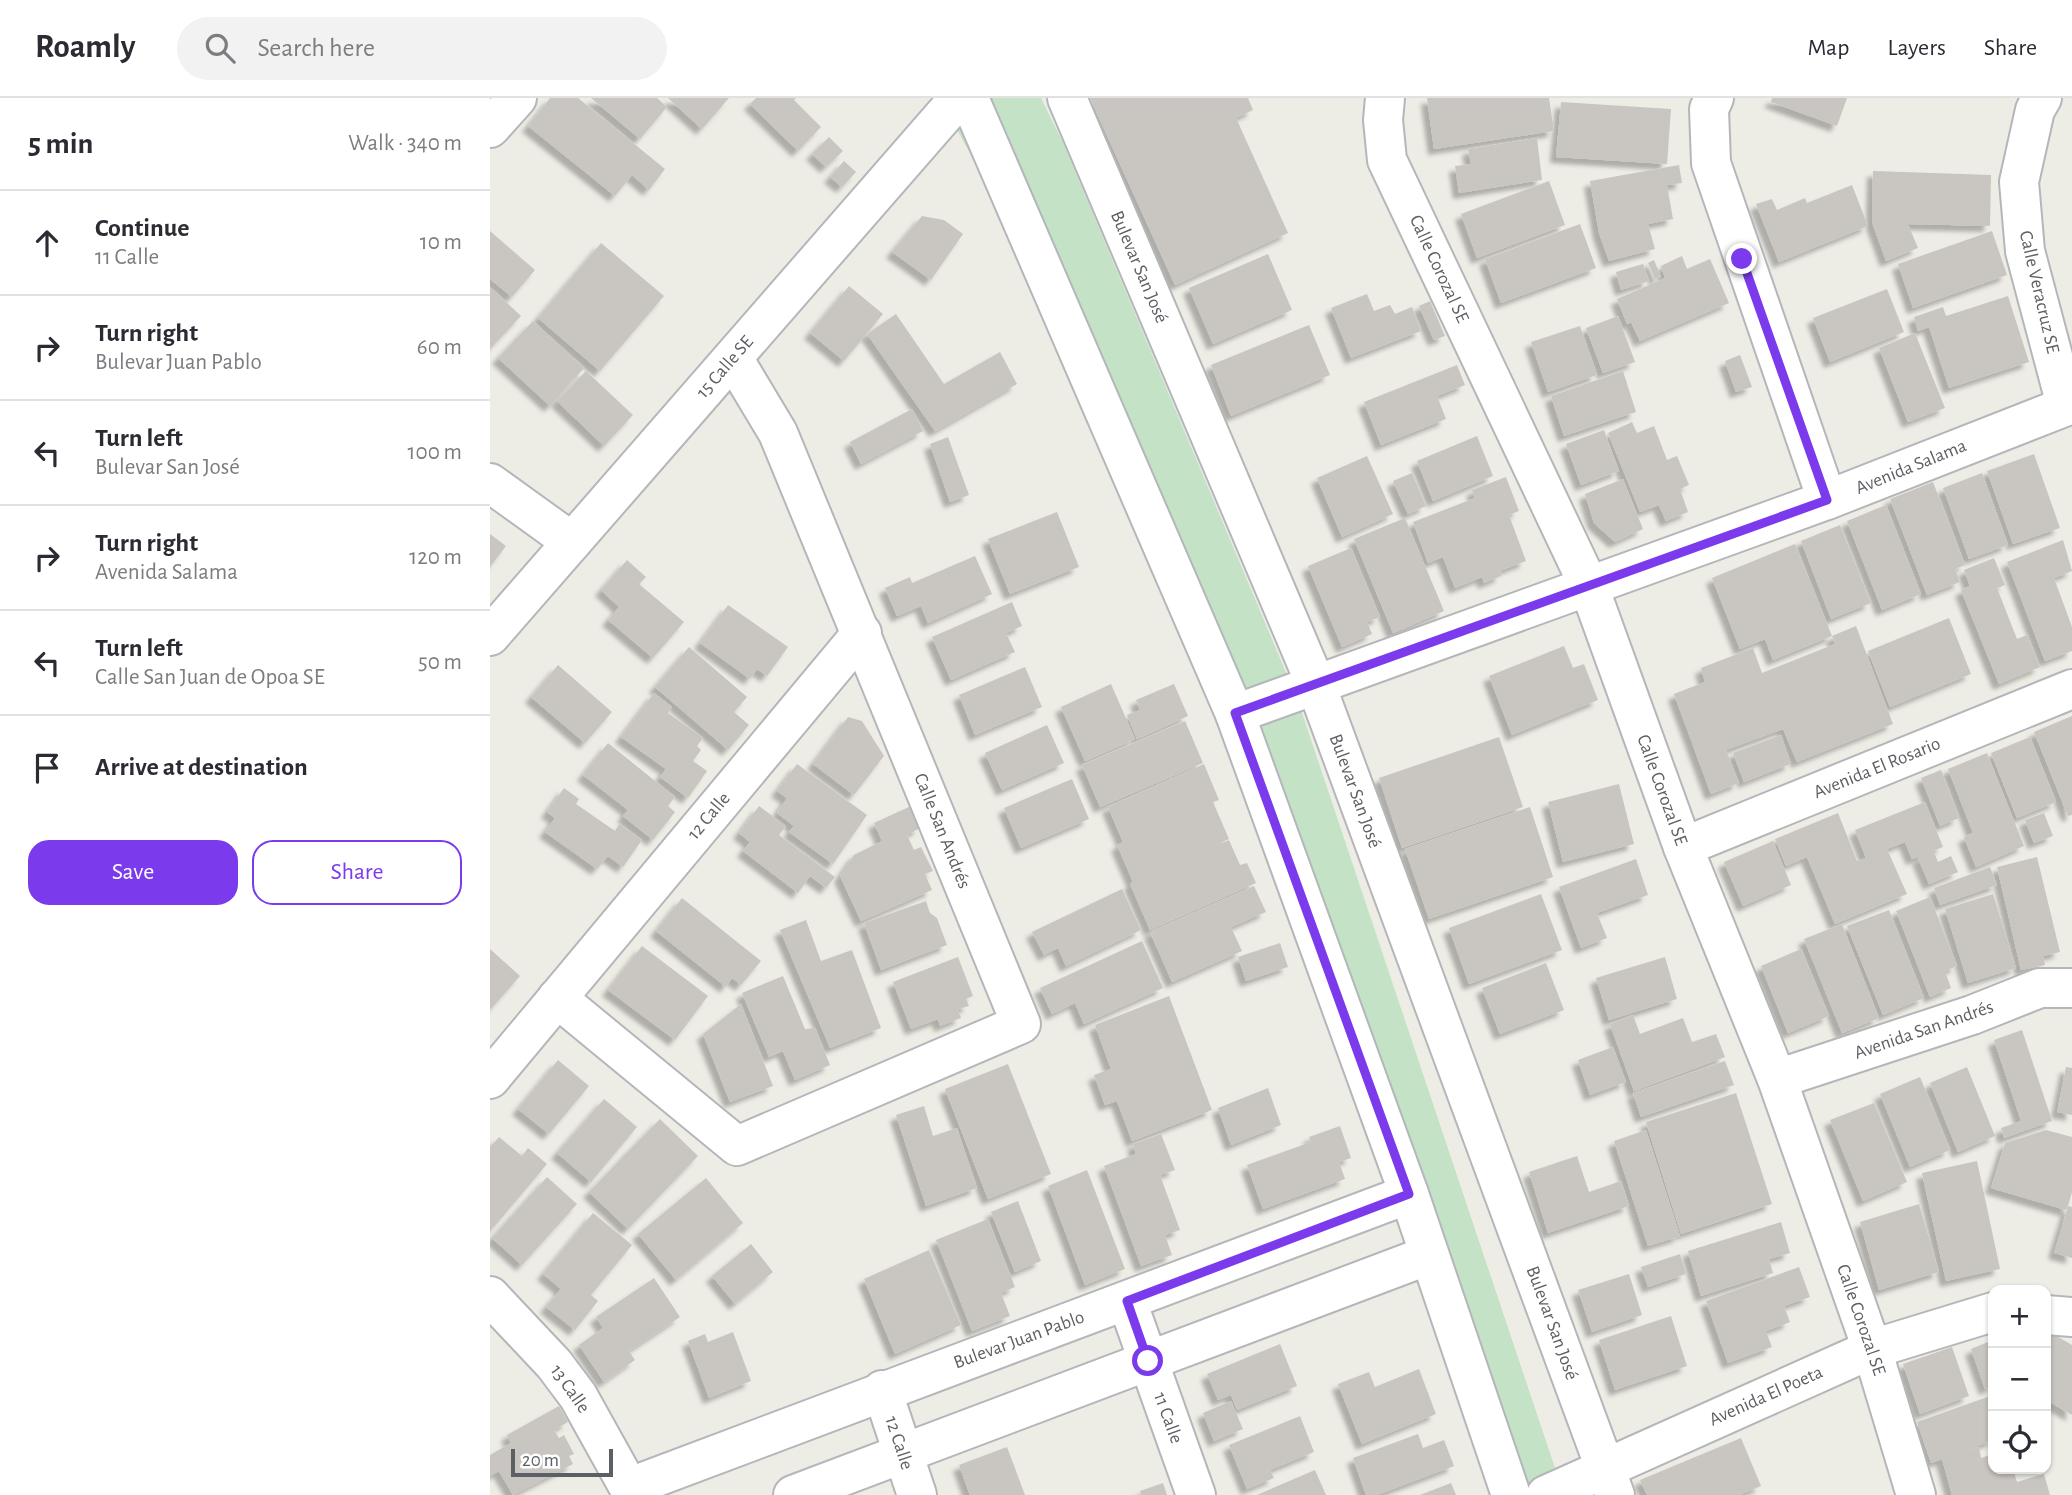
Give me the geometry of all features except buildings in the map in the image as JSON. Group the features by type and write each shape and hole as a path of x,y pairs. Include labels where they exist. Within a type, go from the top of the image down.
{"street":[{"name":"15 Calle SE","path":"490,636 959,98"},
{"path":"969,98 1235,713 1409,1194 1511,1495"},
{"name":"Bulevar San José","path":"1067,98 1316,685 1610,1481"},
{"name":"Calle Corozal SE","path":"1385,98 1383,120 1387,160 1588,584 1683,848 1777,1079 1872,1349 1916,1495"},
{"path":"1714,98 1709,109 1711,163 1827,500"},
{"name":"Calle Veracruz SE","path":"2042,98 2035,110 2019,181 2025,251 2069,404"},
{"name":"Calle San Andrés","path":"557,998 737,1146 1021,1024 778,433 733,358"},
{"name":"Avenida Salama","path":"1235,713 1827,500 2069,404"},
{"path":"490,482 572,542"},
{"name":"12 Calle","path":"490,1079 862,633"},
{"name":"Avenida El Rosario","path":"1683,848 2072,689"},
{"name":"Avenida San Andrés","path":"1777,1079 1972,1015 2040,988 2072,988"},
{"name":"Bulevar Juan Pablo","path":"632,1491 882,1390 1409,1194"},
{"path":"793,1495 1429,1255"},
{"name":"13 Calle","path":"490,1296 554,1364 578,1396 632,1491"},
{"name":"11 Calle","path":"1127,1301 1196,1495"},
{"name":"Avenida El Poeta","path":"1546,1495 1610,1481 1872,1349 1988,1314"},
{"path":"2051,1315 2072,1317"},
{"name":"12 Calle","path":"882,1390 916,1495"}],"green space":[{"path":"961,98 1041,98 1064,145 1295,694 1217,717 991,192 948,113"},
{"path":"1296,695 1565,1495 1503,1495 1216,722"}],"route":[{"path":"1148,1361 1127,1301 1409,1194 1235,713 1827,500 1742,259"}]}
